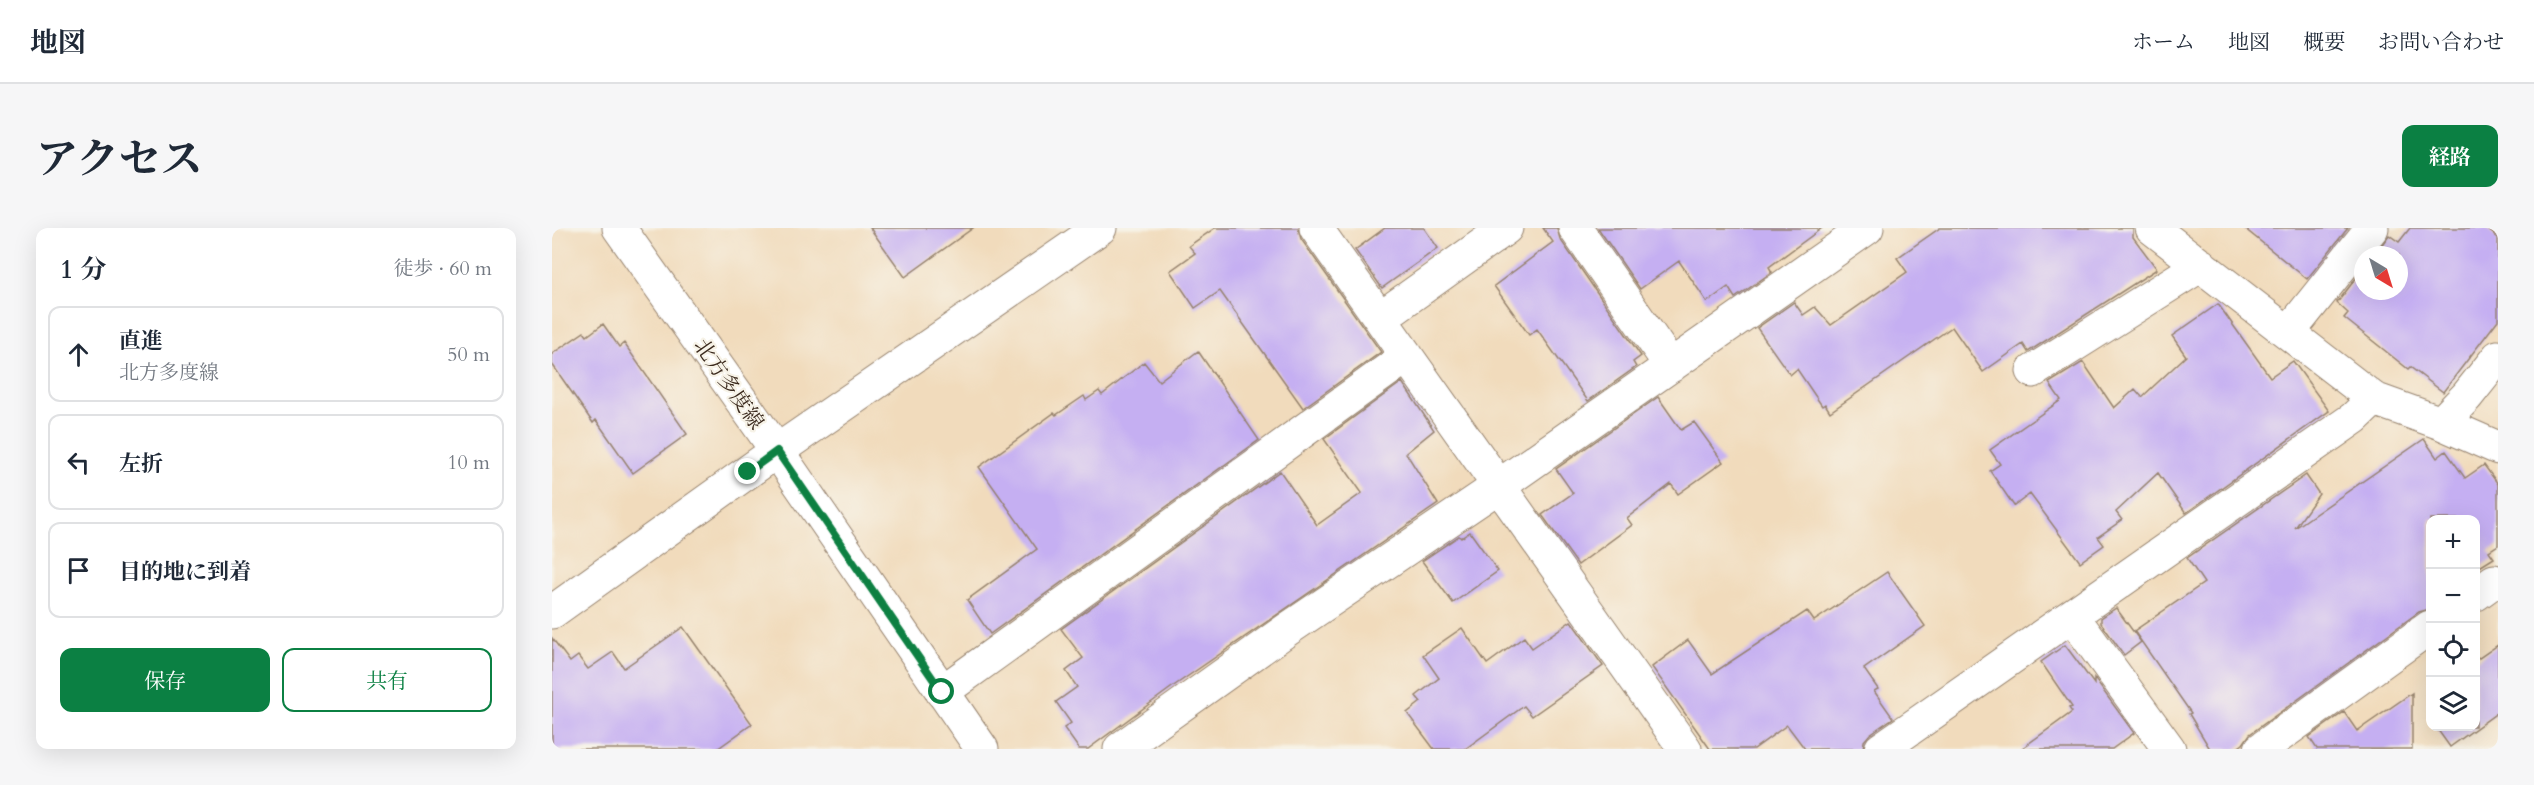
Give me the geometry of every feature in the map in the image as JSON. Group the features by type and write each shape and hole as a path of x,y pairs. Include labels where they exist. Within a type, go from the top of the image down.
{"street":[{"name":"北方多度線","path":"619,228 777,451 982,749"},
{"path":"552,612 777,451 1100,228"},
{"path":"1316,228 1685,749"},
{"path":"1380,318 1506,228"},
{"path":"1575,228 1671,366"},
{"path":"1120,749 1288,629 1499,486 1867,228"},
{"path":"2152,228 2374,399 2441,423 2498,448"},
{"path":"2289,332 2372,228"},
{"path":"2033,371 2200,265"},
{"path":"942,692 1407,356"},
{"path":"2441,423 2467,396 2498,357"},
{"path":"1881,749 2354,418 2374,399"},
{"path":"2073,616 2169,749"},
{"path":"2261,749 2426,630"}],"building":[{"path":"870,228 973,228 905,277"},
{"path":"1215,228 1298,228 1301,239 1381,352 1303,408 1220,291 1195,308 1170,271 1195,253 1189,246"},
{"path":"1385,228 1424,228 1438,248 1382,288 1355,250"},
{"path":"1543,228 1557,228 1560,239 1641,356 1633,362 1636,367 1588,401 1537,329 1529,335 1494,286 1553,242"},
{"path":"1598,228 1822,228 1769,267 1772,272 1735,298 1728,287 1707,302 1679,261 1640,289"},
{"path":"1940,228 2133,228 2133,237 2157,269 2028,352 2023,344 1983,372 1952,327 1830,412 1825,404 1822,406 1797,369 1790,375 1757,328 1794,302 1803,315 1815,307 1831,325 1907,272 1897,258"},
{"path":"2244,228 2348,228 2307,279"},
{"path":"2410,228 2486,228 2498,238 2498,320 2443,392 2410,367 2408,369 2344,318 2348,313 2337,303 2354,281 2354,300 2408,300 2408,246 2381,246 2389,235 2399,242"},
{"path":"2218,304 2270,377 2293,361 2329,411 2186,513 2158,473 2116,512 2122,520 2098,537 2104,545 2080,562 2030,494 2014,506 1990,471 2000,464 1990,450 2061,400 2049,383 2083,362 2114,408 2135,389 2142,397 2186,356 2172,336"},
{"path":"603,324 619,347 624,343 687,434 633,473 596,420 593,423 552,364 552,354 584,332 587,336"},
{"path":"1198,351 1259,440 990,634 967,600 1037,549 979,467 1054,413 1056,415 1084,396 1086,400 1099,391 1102,395 1144,362 1159,381"},
{"path":"1402,382 1434,430 1406,453 1438,504 1175,685 1088,749 1079,749 1064,728 1071,723 1056,702 1077,687 1066,671 1083,658 1061,629 1280,471 1317,525 1362,493 1324,439"},
{"path":"1658,397 1681,430 1694,422 1723,462 1678,494 1671,484 1627,518 1632,525 1578,565 1542,515 1573,493 1556,469"},
{"path":"2424,439 2437,458 2446,451 2465,478 2484,465 2498,484 2498,545 2489,551 2494,558 2480,567 2480,515 2426,515 2426,610 2419,612 2250,734 2236,749 2210,749 2189,714 2191,713 2134,631 2204,583 2187,558 2306,475 2319,494 2295,528"},
{"path":"1470,532 1498,571 1453,603 1422,561 1459,536 1461,538"},
{"path":"1887,572 1925,626 1864,669 1878,689 1874,691 1893,718 1870,734 1864,741 1863,749 1805,749 1787,725 1754,749 1710,749 1652,667 1688,640 1712,674 1807,611 1814,621"},
{"path":"2116,608 2141,642 2124,655 2101,623 2101,618"},
{"path":"1571,621 1603,666 1532,716 1524,706 1465,749 1434,749 1407,713 1421,702 1416,696 1439,678 1423,655 1462,628 1487,664 1524,637 1532,648"},
{"path":"683,627 752,724 717,749 552,749 552,638 570,662 578,656 588,669 613,652 624,668"},
{"path":"2065,645 2094,684 2094,678 2134,733 2112,749 2021,749 2072,712 2069,708 2072,707 2041,662"},
{"path":"2498,645 2498,712 2480,725 2480,677 2480,658"},
{"path":"2412,693 2412,749 2317,749 2309,737 2344,712 2357,731"},
{"path":"2439,731 2472,731 2450,747"}],"route":[{"path":"748,472 777,451 942,692"}]}
